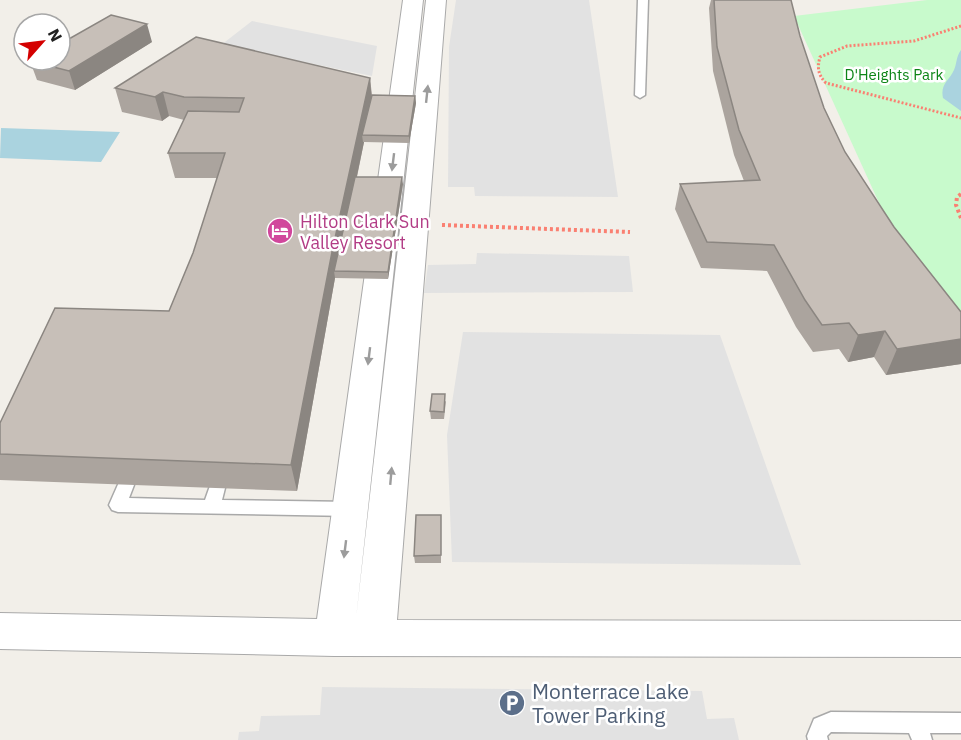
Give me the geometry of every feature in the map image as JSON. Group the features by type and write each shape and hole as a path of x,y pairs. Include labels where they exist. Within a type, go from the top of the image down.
{"street":[{"path":"333,638 350,509 392,300 415,224 418,58 413,0"},
{"path":"375,639 387,509 392,300 418,58 436,0"},
{"path":"0,631 375,639 961,639"}],"lane":[{"path":"640,95 644,0"},
{"path":"126,485 118,505 387,509"},
{"path":"212,507 217,488"},
{"path":"818,740 817,736 821,726 831,722 919,732 961,723"}],"path":[{"path":"961,26 937,36 907,42 853,46 834,50 823,55 818,63 818,74 826,83 961,118"},
{"path":"961,194 957,197 956,205 961,218"},
{"path":"415,224 630,232"}],"green space":[{"name":"D'Heights Park","path":"927,0 961,0 961,320 905,260 794,16"}],"shaded area":[{"path":"456,0 589,0 618,197 475,196 474,187 448,187 449,47"},
{"path":"252,21 377,46 372,76 221,45"},
{"path":"477,253 629,256 633,292 424,293 428,265 476,264"},
{"path":"463,332 720,335 801,565 452,562 447,435"},
{"name":"Monterrace Lake Tower Parking","path":"322,687 702,691 707,719 734,718 739,740 238,740 239,732 259,731 261,716 320,715"}],"water":[{"path":"961,50 961,111 943,98 942,93"},
{"path":"1,128 120,132 101,162 0,158"}],"building":[{"path":"714,0 791,0 800,36 824,108 845,152 894,227 961,312 961,339 897,349 885,331 858,335 849,323 822,325 774,245 707,242 680,184 760,180 739,130 717,47"},
{"path":"111,15 147,24 72,69 72,37"},
{"name":"Hilton Clark Sun Valley Resort","path":"196,37 370,78 332,252 291,465 0,454 0,423 55,308 169,311 193,253 225,153 168,153 188,111 239,112 244,98 184,97 163,92 155,97 115,88"},
{"path":"372,95 415,96 409,136 362,135"},
{"path":"355,177 402,177 388,272 334,271"},
{"path":"432,394 445,394 444,412 430,411"},
{"path":"416,515 441,515 441,555 414,556"}],"place":[{"name":"Hilton Clark Sun Valley Resort","path":"280,231"},
{"name":"Monterrace Lake Tower Parking","path":"512,703"}]}
